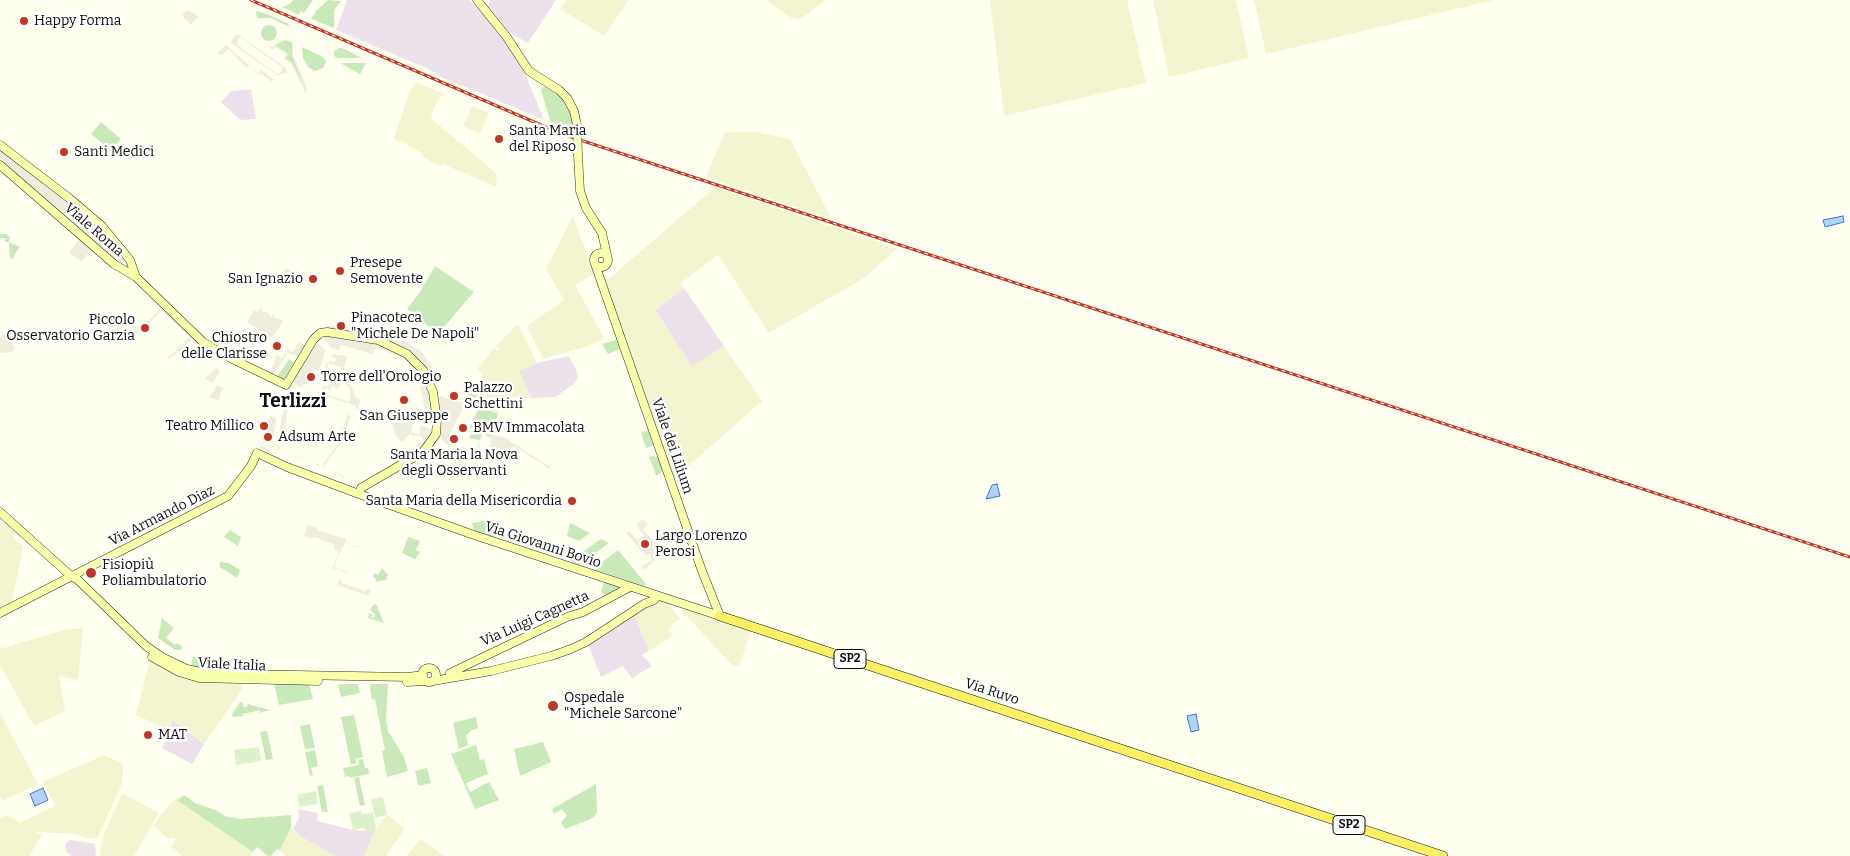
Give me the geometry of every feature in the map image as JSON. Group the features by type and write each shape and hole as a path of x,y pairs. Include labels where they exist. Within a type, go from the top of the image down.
{"main road":[{"name":"Viale dei Lilium","path":"477,0 506,36 529,71 567,98 574,111 578,125 578,184 581,196 603,236 603,254 608,262 601,274 602,283"},
{"name":"Viale Roma","path":"0,145 91,216 110,234 130,260 121,270 0,165"},
{"name":"Viale dei Lilium","path":"603,254 594,257 595,264 702,571 720,616"},
{"path":"130,260 136,277"},
{"path":"595,264 604,267"},
{"path":"121,270 136,277 206,345 286,385 313,340 323,332 378,340 401,350 416,361 423,370 433,392 437,423 436,434 423,452 361,488 359,494"},
{"name":"Via Giovanni Bovio","path":"228,496 251,466 257,453 287,467 474,535 720,616"},
{"name":"Via Armando Diaz","path":"0,613 228,496"},
{"name":"Viale Italia","path":"0,512 71,576 75,584 143,650 162,663 190,676 240,680 427,679 465,676 551,656 586,642 644,604 654,600 657,596"},
{"name":"Via Luigi Cagnetta","path":"450,673 567,617 583,612 630,587"},
{"path":"644,592 646,598 644,604"},
{"name":"Via Ruvo","path":"720,616 1443,856"},
{"path":"434,670 436,676 427,679 427,669 434,670 465,676"}],"shaded area":[{"path":"347,0 469,0 480,10 511,50 526,76 544,120 336,30"},
{"path":"490,0 556,0 528,43 510,33 488,6"},
{"path":"187,10 199,16 191,25 182,16"},
{"path":"237,34 286,68 287,73 277,75 231,43","holes":["240,37 283,68 277,74 237,45"]},
{"path":"292,42 293,55 303,78 307,90 306,92 291,63 284,58 287,55 275,47 272,50 270,48 275,45 288,55 285,58 292,63 306,90 292,55"},
{"path":"226,45 257,73 261,70 273,79 272,82 260,73 258,74 249,66 247,68 228,49 221,56 218,53"},
{"path":"251,89 256,119 240,120 221,102 231,91"},
{"path":"0,149 88,217 126,260 120,265 0,162"},
{"path":"79,239 92,249 81,262 69,252"},
{"path":"285,269 306,273 304,280 282,274"},
{"path":"684,288 724,346 692,367 655,310"},
{"path":"161,308 193,338 185,347 163,363 189,337 162,310 137,335 136,333"},
{"path":"260,308 272,317 273,314 275,315 274,318 281,319 283,322 272,338 247,322 254,310 258,312"},
{"path":"327,325 376,332 406,342 423,353 440,379 434,384 418,359 396,344 376,336 326,329"},
{"path":"313,332 316,333 312,335 298,357 288,353 272,376 226,353 199,334 228,353 269,374 276,355 282,358 288,349 292,352 300,342 304,345"},
{"path":"9,335 15,349 12,352 0,353 0,336"},
{"path":"323,336 377,344 402,354 420,371 428,390 434,417 414,415 426,414 418,376 406,360 385,351 374,349 373,354 341,345 339,350 331,348"},
{"path":"316,341 325,350 320,369 325,370 326,363 328,363 327,371 341,374 343,368 329,363 329,361 335,362 336,358 331,357 332,354 347,356 342,377 352,387 356,398 360,400 358,410 356,406 295,385 294,380","holes":["312,369 322,372 322,374 336,376 334,382 330,381 328,387 324,385 320,393 302,387","337,377 350,389 350,402 324,394 326,388 330,390 332,386 338,389 341,384 336,381"]},
{"path":"568,356 576,369 578,378 574,384 555,397 531,398 519,371 537,363"},
{"path":"216,368 220,371 213,383 205,379"},
{"path":"217,385 223,388 218,401 209,397"},
{"path":"289,388 337,405 339,408 349,412 348,415 351,416 345,433 342,432 348,412 338,408 336,405 291,390 285,431 281,430 278,450 322,466 344,436 344,439 323,467 277,450 281,421"},
{"path":"440,396 465,404 447,440 456,445 468,447 445,444 440,436"},
{"path":"270,415 276,418 274,436 269,432 262,446 269,450 273,438 269,452 260,448 268,432 264,430"},
{"path":"407,417 414,418 411,431 419,434 421,425 433,430 433,425 421,419 434,421 434,428 430,438 414,454 365,483 349,480 363,482 396,462 395,459 399,456 401,459 409,454 419,442 422,444 424,441 423,437 415,435 411,442 413,436 411,433 402,442 396,437 391,419 407,420"},
{"path":"482,433 491,437 492,434 505,438 552,468 550,469 514,446 510,451 492,448 489,451 487,449 490,446 491,439 483,434 479,445 480,449 477,449"},
{"name":"Largo Lorenzo Perosi","path":"642,519 648,524 643,530 652,539 658,534 661,537 652,546 658,553 667,543 668,545 645,570 642,566 652,560 650,554 645,555 626,533 629,531 637,540 644,536 636,525"},
{"path":"308,525 317,528 317,530 346,539 346,542 358,547 360,544 358,548 345,542 334,567 347,572 347,574 335,568 334,570 332,569 339,553 334,549 335,545 314,537 312,539 304,536"},
{"path":"339,579 342,580 341,583 365,591 367,588 371,590 369,596 337,585"},
{"path":"634,614 649,651 642,655 652,666 632,678 623,666 601,677 588,644"},
{"path":"172,719 204,744 192,764 162,748 170,730"},
{"path":"298,809 318,813 317,821 353,830 365,831 376,829 364,856 335,856 300,836 293,829 299,818"},
{"path":"71,840 95,844 96,856 71,856 66,851 65,845"}],"green space":[{"path":"293,0 313,0 304,13 300,11 299,15 282,7 290,4"},
{"path":"328,0 341,1 334,10 334,28 311,19 316,11"},
{"path":"566,0 629,0 604,36 560,9"},
{"path":"766,0 826,0 801,19 796,19 788,16"},
{"path":"990,0 1127,0 1146,83 1004,116"},
{"path":"1153,0 1236,0 1249,58 1169,77"},
{"path":"1254,0 1494,0 1266,54"},
{"path":"256,11 289,24 288,26 270,18 257,18"},
{"path":"266,25 272,25 277,30 275,39 266,41 261,36 261,30"},
{"path":"285,40 292,42 293,58 306,90 292,63 285,58 288,54 275,45"},
{"path":"302,47 323,57 326,62 323,68 315,71 308,67 303,58"},
{"path":"339,48 362,58 337,58 334,56 334,52"},
{"path":"340,63 366,63 360,74"},
{"path":"416,82 442,93 431,115 432,119 497,174 496,187 443,164 441,167 421,156 422,153 407,146 408,144 394,139 410,90"},
{"path":"543,87 554,92 567,104 572,117 573,132 551,123 541,90"},
{"path":"473,106 489,113 480,134 463,126"},
{"path":"101,122 121,139 111,150 91,134"},
{"path":"725,132 754,132 790,139 831,218 706,177"},
{"path":"715,187 897,249 864,278 769,333 718,255 681,283 684,288 655,311 692,366 724,346 762,401 674,479 604,283"},
{"path":"573,216 594,274 575,285 604,338 589,346 543,359 527,326 564,300 546,269"},
{"path":"0,234 6,234 11,238 9,242 5,242 5,238 0,238"},
{"path":"9,242 20,247 13,259 10,258"},
{"path":"435,266 474,292 438,334 407,309 420,292"},
{"path":"518,324 537,363 519,371 531,398 509,397 498,414 478,406 474,392 483,374 477,369 494,348 498,351 500,349 496,346"},
{"path":"615,340 620,349 608,354 602,344"},
{"path":"289,359 294,362 283,380 277,377"},
{"path":"470,391 483,395 478,406 498,414 491,438 482,433 480,440 469,438 474,429 470,427 478,410 466,404"},
{"path":"648,430 653,445 646,448 641,433"},
{"path":"649,457 658,457 663,470 659,475 656,475"},
{"path":"0,516 16,531 13,537 23,547 12,602 6,605 3,603 3,606 0,608"},
{"path":"491,520 495,539 474,532 472,523"},
{"path":"570,523 590,533 579,541 567,536"},
{"path":"230,530 241,537 238,546 224,537"},
{"path":"408,537 420,541 416,550 420,552 415,559 402,553"},
{"path":"601,539 609,543 579,565 570,561"},
{"path":"618,550 646,584 644,586 593,569"},
{"path":"221,561 227,562 240,570 237,578 220,567"},
{"path":"382,568 388,575 386,580 375,582 374,573 378,575"},
{"path":"604,582 620,587 607,595 601,593"},
{"path":"660,601 669,604 680,619 670,626 672,628 669,630 673,635 671,637 668,635 670,638 649,651 634,614"},
{"path":"376,604 384,623 368,618 369,613 374,618 375,614 370,610"},
{"path":"683,609 751,631 739,667 731,664 725,658 682,611"},
{"path":"162,618 174,628 166,638 175,645 177,643 183,647 180,650 175,650 158,638"},
{"path":"83,628 78,680 59,676 65,711 34,726 0,665 0,649 63,630"},
{"path":"193,656 208,666 208,670 191,668"},
{"path":"152,660 212,681 242,684 243,688 204,744 173,719 170,730 136,715 148,667"},
{"path":"243,660 258,665 252,671 239,672"},
{"path":"274,683 309,684 313,699 279,705"},
{"path":"338,684 358,684 360,693 341,697"},
{"path":"371,684 388,684 386,720 388,731 404,757 408,771 387,777 382,751 385,750 375,699 372,700"},
{"path":"240,702 243,703 243,707 247,707 248,704 270,710 260,713 260,710 243,714 243,716 233,717 232,714"},
{"path":"0,713 38,784 3,801 0,796"},
{"path":"354,715 363,757 356,759 356,763 351,765 341,717"},
{"path":"476,717 478,728 466,735 468,745 459,749 453,723"},
{"path":"310,724 315,748 305,749 300,726"},
{"path":"267,731 273,759 266,760 260,732"},
{"path":"543,742 551,762 520,776 514,749"},
{"path":"476,745 480,760 484,759 488,774 466,783 470,792 489,782 499,800 475,809 451,754"},
{"path":"259,747 261,761 236,765 234,750"},
{"path":"315,750 318,766 311,768 313,775 310,776 305,752"},
{"path":"104,755 123,764 123,775 121,786 97,839 84,838 76,834 35,832 42,835 29,856 0,856 0,818 8,815 20,823 55,806 43,782"},
{"path":"363,759 369,774 350,778 349,776 345,777 343,768 359,765 358,760"},
{"path":"427,768 431,783 419,786 415,771"},
{"path":"359,777 365,805 360,806 354,778"},
{"path":"596,784 597,812 595,816 565,829 561,822 567,816 562,809 554,814 552,809"},
{"path":"323,785 328,812 322,812 317,786"},
{"path":"316,791 318,804 299,807 297,795"},
{"path":"122,793 159,813 134,856 101,856 100,848 103,837"},
{"path":"184,795 195,803 218,811 225,816 240,819 291,815 291,828 280,850 277,849 271,856 268,856 257,847 253,852 177,800"},
{"path":"383,797 387,815 375,818 371,799"},
{"path":"176,798 253,852 250,856 182,856 171,846 176,839 172,837 170,840 153,826"},
{"path":"361,811 362,814 373,812 376,829 365,831 364,828 353,830 349,813"},
{"path":"387,815 405,828 386,856 364,856 376,829"},
{"path":"291,828 300,836 335,856 285,856 280,850"},
{"path":"420,839 444,856 407,856"}],"water":[{"path":"1843,216 1844,222 1825,227 1823,220"},
{"path":"997,484 1000,496 986,499 992,485"},
{"path":"1196,714 1199,730 1191,732 1187,716"},
{"path":"43,788 48,800 35,806 30,794"}],"railway":[{"path":"251,0 562,134 1850,557"}],"place":[{"name":"Happy Forma","path":"24,21"},
{"name":"Santa Maria del Riposo","path":"499,139"},
{"name":"Santi Medici","path":"64,152"},
{"name":"Presepe Semovente","path":"340,271"},
{"name":"San Ignazio","path":"313,279"},
{"name":"Pinacoteca \"Michele De Napoli\"","path":"341,326"},
{"name":"Piccolo Osservatorio Garzia","path":"145,328"},
{"name":"Chiostro delle Clarisse","path":"277,346"},
{"name":"Torre dell'Orologio","path":"311,377"},
{"name":"Palazzo Schettini","path":"454,396"},
{"name":"San Giuseppe","path":"404,400"},
{"name":"Teatro Millico","path":"264,426"},
{"name":"BMV Immacolata","path":"463,428"},
{"name":"Adsum Arte","path":"268,437"},
{"name":"Santa Maria la Nova degli Osservanti","path":"454,439"},
{"name":"Santa Maria della Misericordia","path":"572,501"},
{"name":"Largo Lorenzo Perosi","path":"645,544"},
{"name":"Fisiopiù Poliambulatorio","path":"91,573"},
{"name":"Ospedale \"Michele Sarcone\"","path":"553,706"},
{"name":"MAT","path":"148,735"}],"district":[{"name":"Terlizzi","path":"293,402"}]}
